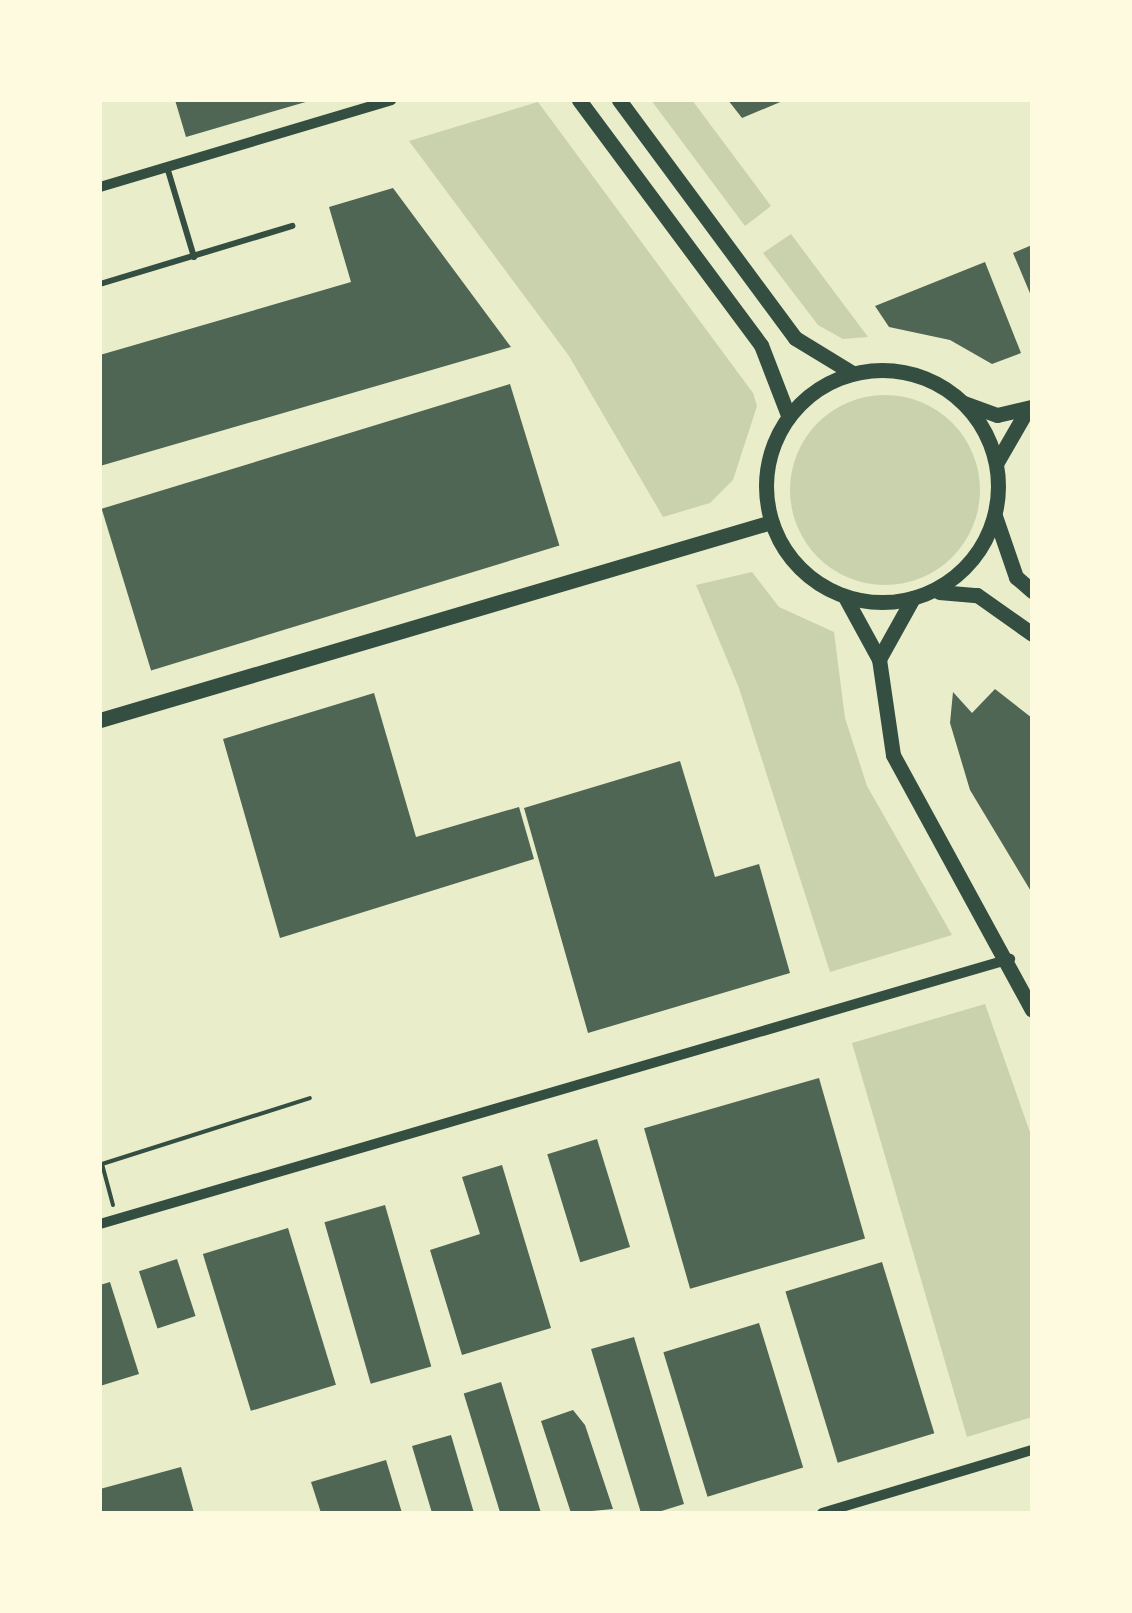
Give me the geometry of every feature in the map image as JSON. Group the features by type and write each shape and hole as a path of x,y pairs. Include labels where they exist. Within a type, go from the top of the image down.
{"street":[{"path":"100,187 391,100"},
{"path":"580,100 761,344 788,415"},
{"path":"620,100 795,338 850,372"},
{"path":"1029,409 996,415 964,404 897,370 850,372 788,415 766,473 771,522 813,580 845,597 978,595 1032,634"},
{"path":"964,404 996,465 995,513 1002,548 1032,591"},
{"path":"996,465 1029,409"},
{"path":"879,659 919,596 974,556 995,513"},
{"path":"100,720 771,522"},
{"path":"845,597 879,659 893,755 1010,959 1032,1010"},
{"path":"100,1224 1010,959"},
{"path":"822,1513 1032,1450"}],"lane":[{"path":"167,167 194,257"},
{"path":"100,284 292,226"}],"path":[{"path":"116,1220 101,1164 310,1098"}],"green space":[{"path":"651,100 692,100 771,206 745,226"},
{"path":"538,102 753,393 757,406 733,480 710,503 663,517 569,356 409,141"},
{"path":"791,234 868,337 843,339 818,325 763,253"},
{"path":"885,395 921,402 952,423 973,454 980,490 973,526 952,557 921,578 885,585 849,578 818,557 797,526 790,490 797,454 818,423 849,402"},
{"path":"752,572 779,607 834,632 845,718 867,786 952,935 830,972 739,688 696,585"},
{"path":"985,1004 1032,1138 1032,1417 967,1437 852,1043"}],"building":[{"path":"175,100 309,100 309,101 186,137"},
{"path":"728,100 785,100 742,118"},
{"path":"393,188 511,347 100,466 100,355 351,282 329,207"},
{"path":"1032,245 1032,298 1013,253"},
{"path":"985,262 1021,353 992,364 950,340 889,327 875,306"},
{"path":"510,384 559,546 151,670 102,509"},
{"path":"995,689 1032,718 1032,893 970,790 950,723 953,692 972,713"},
{"path":"374,693 416,837 519,807 534,859 280,938 223,739"},
{"path":"680,761 715,877 759,864 790,973 588,1033 524,808"},
{"path":"819,1078 865,1239 690,1289 644,1128"},
{"path":"597,1139 630,1247 580,1262 547,1154"},
{"path":"502,1165 551,1328 462,1355 430,1250 480,1234 462,1177"},
{"path":"385,1205 431,1366 371,1384 324,1222"},
{"path":"288,1228 336,1385 251,1411 203,1254"},
{"path":"177,1259 196,1316 157,1328 139,1271"},
{"path":"882,1262 934,1433 838,1463 785,1292"},
{"path":"110,1282 139,1374 100,1386 100,1285"},
{"path":"759,1323 803,1467 708,1497 663,1352"},
{"path":"634,1337 684,1504 655,1513 641,1513 591,1349"},
{"path":"501,1382 541,1513 500,1513 464,1393"},
{"path":"573,1410 585,1425 613,1509 571,1513 541,1421"},
{"path":"451,1435 474,1513 432,1513 412,1446"},
{"path":"386,1460 402,1513 321,1513 311,1482"},
{"path":"181,1467 194,1513 100,1513 100,1489"}]}
